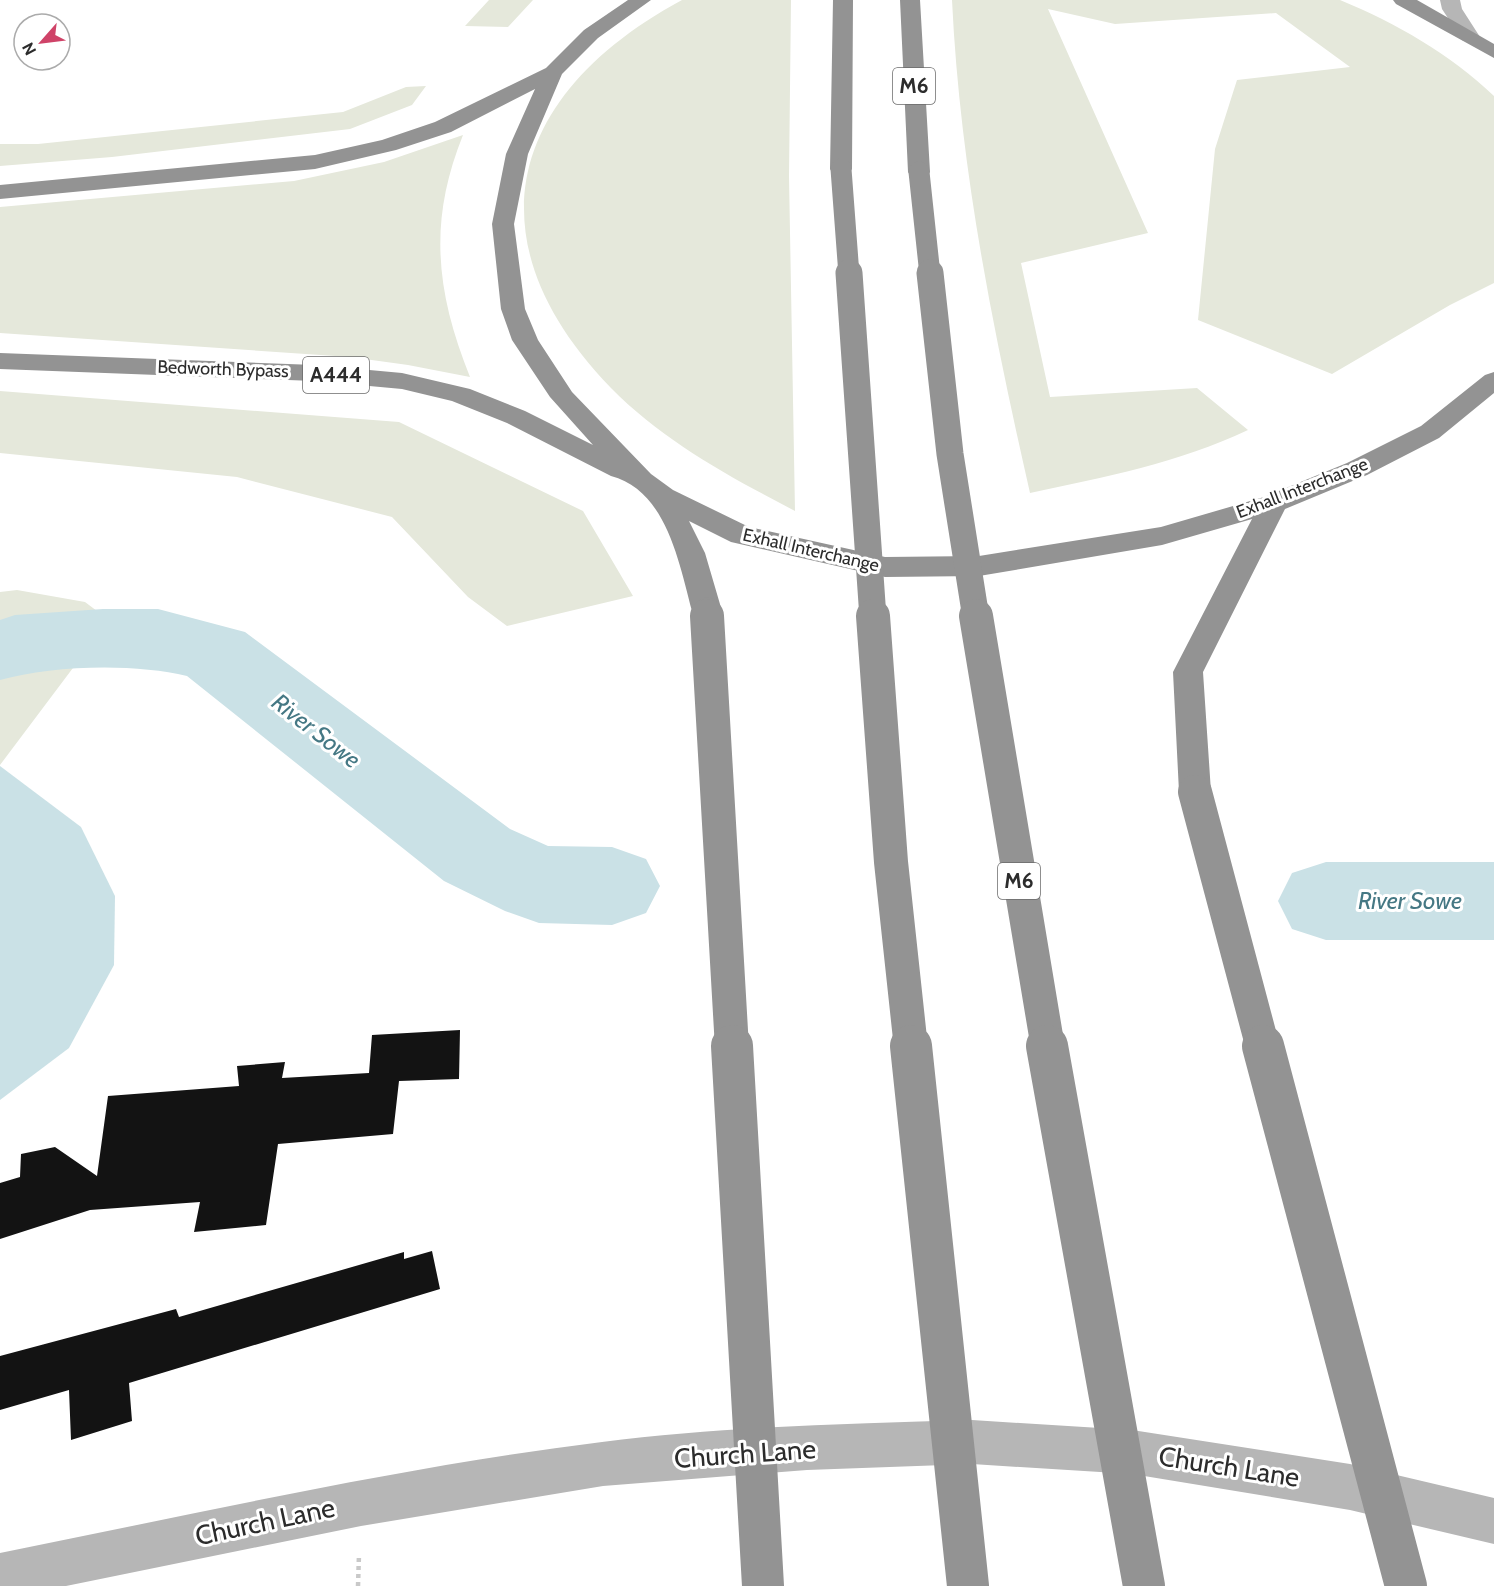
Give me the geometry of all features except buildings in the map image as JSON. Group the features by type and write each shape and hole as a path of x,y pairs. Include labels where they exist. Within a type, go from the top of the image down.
{"highway":[{"name":"Exhall Interchange","path":"641,0 622,6 553,72 517,154 502,224 513,309 525,340 563,397 652,488 741,535 885,567 979,566 1070,553 1162,536 1274,503 1357,469 1430,432 1484,397 1494,380"},
{"path":"843,0 841,169 891,862 968,1586"},
{"name":"M6","path":"910,0 919,172 950,454 1023,910 1144,1586"},
{"path":"1403,0 1494,52"},
{"path":"0,192 315,162 388,145 443,127 553,72"},
{"name":"Bedworth Bypass","path":"0,361 315,373 402,381 460,395 516,417 652,488"},
{"path":"652,488 691,553 707,611 718,770 763,1586"},
{"path":"1274,503 1188,672 1195,792 1406,1586"}],"street":[{"path":"1450,0 1452,9 1470,37"},
{"name":"Church Lane","path":"0,1576 361,1503 603,1464 807,1448 972,1442 1132,1452 1350,1487 1494,1521"}],"shaded area":[{"path":"489,0 533,0 508,27 465,26"},
{"path":"682,0 791,0 789,176 795,511 698,457 653,425 611,388 566,333 537,278 525,225 528,174 545,125 577,79 623,38"},
{"path":"952,0 1340,0 1402,29 1441,53 1494,96 1494,283 1450,305 1332,374 1198,320 1215,149 1237,80 1350,67 1276,13 1115,24 1048,9 1148,233 1021,263 1050,397 1197,388 1248,430 1222,442 1168,460 1030,493 991,310 970,187 956,63"},
{"path":"426,86 412,105 350,129 112,157 0,166 0,144 38,144 343,112 406,87"},
{"path":"463,135 445,198 441,227 441,257 450,316 470,377 350,357 0,333 0,207 294,181 384,162"},
{"path":"0,391 399,422 583,511 633,596 507,626 468,597 392,517 237,477 0,453"},
{"path":"17,590 85,602 109,620 0,765 0,592"}],"water":[{"path":"0,766 81,827 115,896 114,965 69,1048 0,1100"}],"waterway":[{"name":"River Sowe","path":"0,650 15,645 103,638 158,639 215,653 477,855 539,884 612,886"},
{"name":"River Sowe","path":"1326,901 1494,901"}]}
